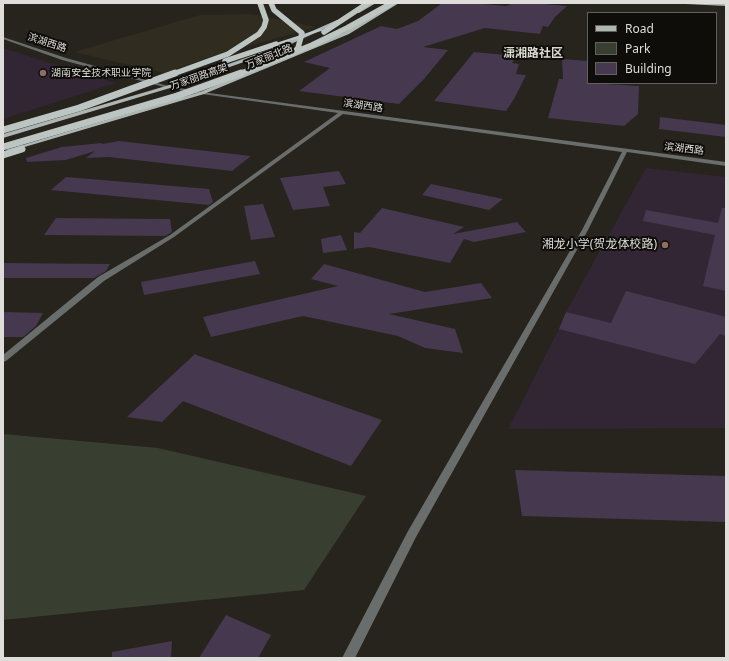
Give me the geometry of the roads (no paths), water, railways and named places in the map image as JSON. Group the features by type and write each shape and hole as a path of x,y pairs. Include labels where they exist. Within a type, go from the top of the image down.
{"highway":[{"path":"79,108 228,54 245,44 258,34 264,27 266,20 260,3"},
{"path":"3,155 184,101 244,80 278,64 298,48 302,33 299,28 274,10 271,3"},
{"path":"3,130 137,91 276,44 323,31 368,3"},
{"name":"万家丽路高架","path":"3,140 218,76 323,31 381,3"},
{"name":"万家丽路高架","path":"3,147 177,96 224,80 312,45 347,28 392,3"}],"main road":[{"name":"万家丽北路","path":"3,136 168,87 276,49 323,31 374,3"},
{"name":"万家丽北路","path":"3,151 202,93 312,49 347,33 397,3"},
{"path":"686,3 726,5"}],"street":[{"name":"滨湖西路","path":"3,38 64,59 168,87 202,93 726,164"},
{"path":"3,359 101,279 172,236 342,112"},
{"path":"348,658 412,534 585,230 626,151"}],"place":[{"name":"湖南安全技术职业学院","path":"43,73"},
{"name":"湘龙小学(贺龙体校路)","path":"665,245"}],"district":[{"name":"潇湘路社区","path":"533,54"}]}
